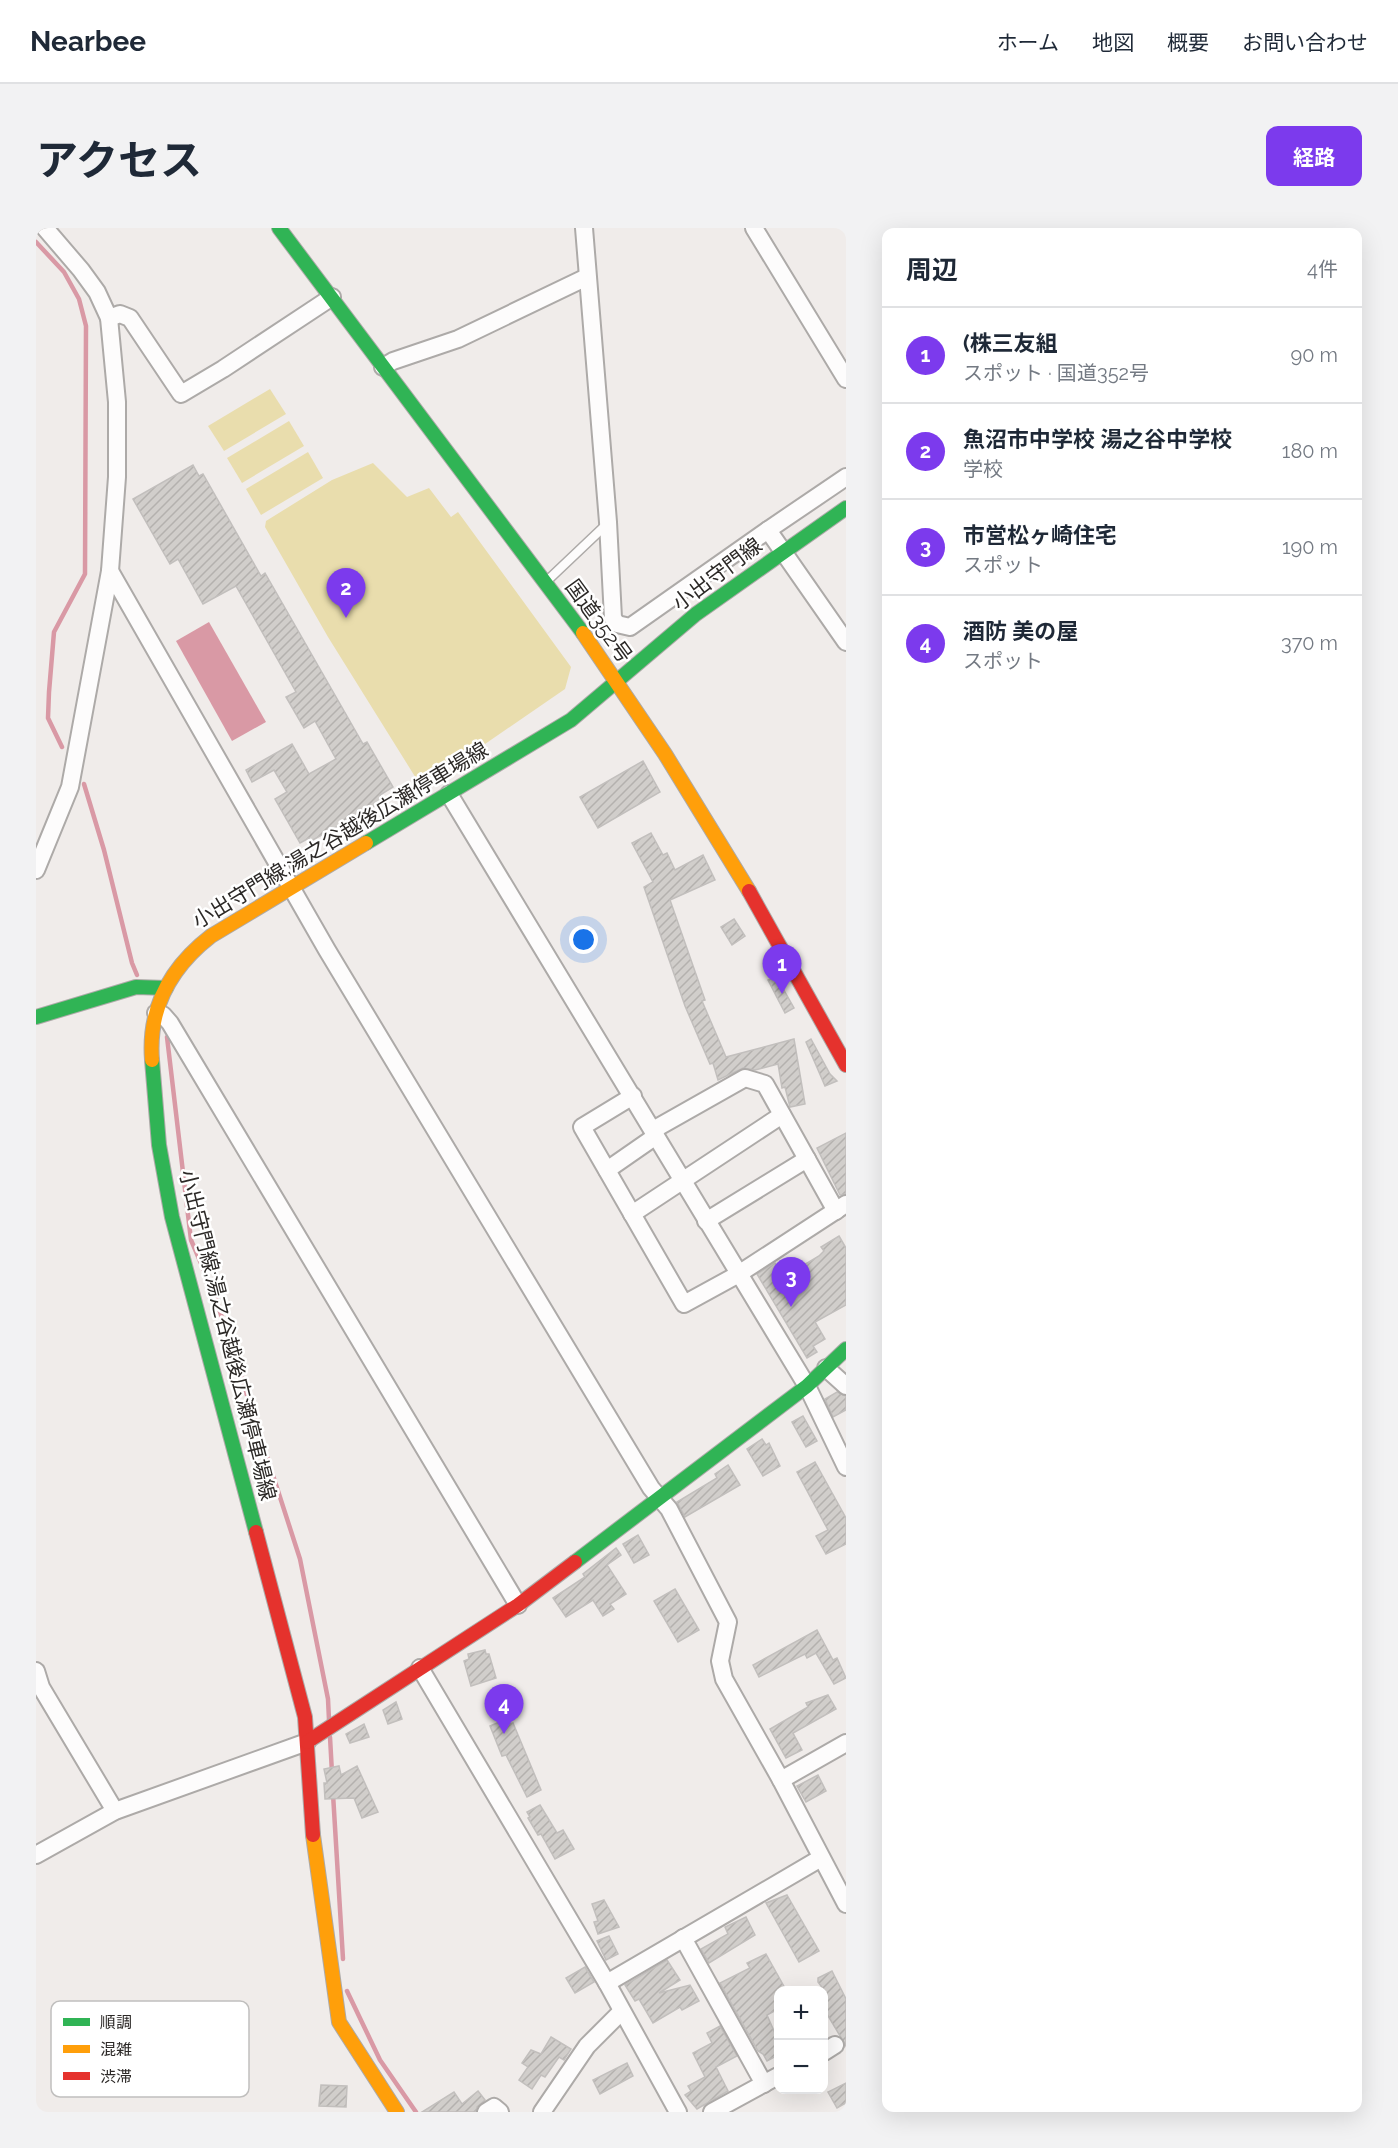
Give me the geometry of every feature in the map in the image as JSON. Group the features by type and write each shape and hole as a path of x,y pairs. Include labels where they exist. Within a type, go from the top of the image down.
{"main road":[{"name":"国道352号","path":"279,228 618,681 700,807 845,1059"},
{"name":"小出守門線","path":"618,681 696,614 782,551 846,508"},
{"name":"小出守門線;湯之谷越後広瀬停車場線","path":"397,2112 339,2022 311,1823 305,1717 172,1217 154,1098 151,1049 156,1013 178,966 194,949 290,887 543,739 618,681"},
{"path":"36,1017 136,987 166,988"},
{"path":"307,1742 518,1605 807,1386 846,1350"}],"street":[{"path":"36,870 70,788 110,571 117,466 117,402 109,318 98,292 45,228"},
{"path":"584,228 608,522 613,618 617,624 623,627 636,623 846,477"},
{"path":"754,228 846,379"},
{"path":"383,367 393,361 458,339 587,277"},
{"path":"109,318 120,314 130,318 181,394 332,297"},
{"path":"768,530 846,642"},
{"path":"110,571 290,887 659,1498 669,1509 728,1622 720,1661 724,1679 781,1780 846,1904"},
{"path":"449,794 633,1096 737,1275 807,1386 846,1467"},
{"path":"156,1013 164,1015 170,1023 518,1605"},
{"path":"607,1170 654,1133 745,1078 765,1084 807,1159 841,1208 737,1275 684,1304 582,1127 633,1096"},
{"path":"632,1214 782,1115"},
{"path":"706,1221 807,1159"},
{"path":"826,1368 846,1386"},
{"path":"420,1668 607,1983 678,2112"},
{"path":"36,1671 41,1687 115,1811"},
{"path":"36,1855 115,1811 307,1742"},
{"path":"781,1780 846,1743"},
{"path":"607,1983 821,1858"},
{"path":"683,1938 771,2080 712,2112"},
{"path":"542,2112 587,2046 621,2012"},
{"path":"486,2112 494,2107 500,2112"}],"lane":[{"path":"545,582 608,522"}],"shaded area":[{"path":"270,389 286,414 224,451 208,426"},
{"path":"289,421 304,446 242,483 227,458"},
{"path":"308,452 323,478 261,515 246,489"},
{"path":"373,463 407,497 429,488 451,517 458,512 571,667 565,689 485,744 419,783 328,637 265,527 266,521 332,480"},
{"path":"209,622 266,722 232,741 176,641"}],"building":[{"path":"193,465 199,476 203,474 261,576 265,573 363,744 367,742 393,787 380,795 383,801 311,841 309,838 300,843 275,799 287,792 274,770 252,782 246,770 292,744 309,774 336,759 315,721 304,728 286,697 296,692 236,586 203,604 178,559 170,564 133,499"},
{"path":"643,761 660,792 598,828 580,797"},
{"path":"651,833 663,855 667,853 675,870 703,855 715,880 670,900 705,1000 702,1001 726,1057 794,1039 805,1104 790,1107 785,1087 782,1088 778,1064 755,1070 743,1068 718,1080 713,1063 710,1064 685,1006 644,887 653,882 632,843"},
{"path":"734,919 745,936 732,945 721,927"},
{"path":"776,976 794,1008 785,1013 768,980"},
{"path":"811,1039 830,1074 837,1081 825,1086 806,1042"},
{"path":"846,1133 846,1194 840,1195 817,1148"},
{"path":"839,1236 846,1248 846,1305 815,1322 825,1339 813,1346 817,1352 807,1358 757,1274 775,1263 781,1273 784,1270 787,1275 819,1256 824,1251 821,1247"},
{"path":"837,1392 846,1396 846,1410 833,1417 825,1399"},
{"path":"803,1416 817,1441 806,1447 792,1422"},
{"path":"762,1439 766,1445 769,1443 780,1466 763,1476 747,1449"},
{"path":"815,1462 846,1518 846,1544 826,1554 816,1536 828,1530 797,1472"},
{"path":"728,1465 740,1485 685,1517 677,1502 717,1478 715,1474"},
{"path":"638,1535 649,1555 634,1563 623,1544"},
{"path":"616,1548 621,1555 607,1565 626,1594 610,1604 614,1609 603,1616 593,1600 566,1617 553,1598 585,1577 583,1574"},
{"path":"675,1589 699,1630 678,1642 654,1601"},
{"path":"817,1630 833,1660 837,1658 846,1678 834,1684 816,1653 807,1658 805,1654 759,1677 753,1665"},
{"path":"485,1650 486,1654 489,1654 496,1678 471,1686 464,1661 469,1659 468,1654"},
{"path":"828,1695 836,1709 793,1733 802,1750 786,1758 770,1729 808,1707 806,1703"},
{"path":"396,1702 402,1719 388,1724 383,1710"},
{"path":"507,1719 510,1724 513,1723 541,1790 527,1797 506,1755 502,1756 490,1726"},
{"path":"364,1724 369,1737 350,1743 346,1734"},
{"path":"339,1766 341,1775 357,1766 378,1812 362,1818 354,1798 325,1799 324,1783 327,1783 324,1769"},
{"path":"818,1775 826,1791 806,1802 797,1786"},
{"path":"540,1805 557,1833 563,1830 574,1849 555,1859 541,1834 538,1835 528,1818 530,1817 527,1812"},
{"path":"787,1895 819,1951 799,1962 766,1903"},
{"path":"604,1900 619,1927 598,1934 594,1922 598,1921 592,1904"},
{"path":"746,1917 755,1935 709,1963 701,1949 728,1934 725,1927"},
{"path":"609,1936 618,1954 606,1960 597,1941"},
{"path":"766,1954 784,1986 774,1986 774,2011 767,2015 774,2031 774,2057 767,2061 758,2051 720,1983 750,1968 747,1963"},
{"path":"667,1960 680,1980 659,1993 690,1985 699,2001 682,2010 680,2007 653,2023 639,1999 635,2001 625,1985"},
{"path":"585,1967 594,1982 575,1993 566,1978"},
{"path":"832,1971 846,1999 846,2046 828,2016 828,1986 821,1986 818,1978"},
{"path":"720,2026 737,2056 716,2067 728,2091 697,2109 685,2095 691,2091 688,2086 705,2077 693,2053 712,2043 707,2033"},
{"path":"551,2037 571,2049 564,2060 559,2057 545,2077 541,2075 532,2089 519,2080 528,2067 522,2063 531,2050 541,2054"},
{"path":"627,2063 633,2076 600,2094 593,2080"},
{"path":"846,2083 846,2103 837,2108 828,2092"},
{"path":"321,2085 347,2086 346,2107 319,2106"},
{"path":"478,2091 485,2100 477,2107 476,2112 422,2112 454,2092 462,2104"}],"waterway":[{"path":"36,242 64,272 79,299 86,326 85,574 54,632 49,692 48,718 62,747"},
{"path":"84,784 137,975"},
{"path":"167,1037 191,1240 215,1296 300,1559 328,1699 329,1720"},
{"path":"330,1737 332,1773"},
{"path":"333,1794 343,1959"},
{"path":"347,1991 380,2060 416,2112"}],"traffic: fast":[{"path":"279,228 583,633"},
{"path":"366,843 571,720 696,614 846,508"},
{"path":"36,1017 136,987 166,988"},
{"path":"152,1060 159,1145 172,1217 256,1532"},
{"path":"575,1562 807,1386 846,1349"}],"traffic: slow":[{"path":"583,633 665,754 749,891"},
{"path":"152,1060 152,1041 158,1006 165,990 184,961 211,936 366,843"},
{"path":"313,1835 339,2022 397,2112"}],"traffic: jam":[{"path":"749,891 846,1065"},
{"path":"256,1532 305,1717 313,1835"},
{"path":"307,1742 518,1605 575,1562"}],"place":[{"name":"魚沼市中学校 湯之谷中学校","path":"346,618"},
{"name":"(株三友組","path":"782,994"},
{"name":"市営松ヶ崎住宅","path":"791,1307"},
{"name":"酒防 美の屋","path":"504,1734"}]}
